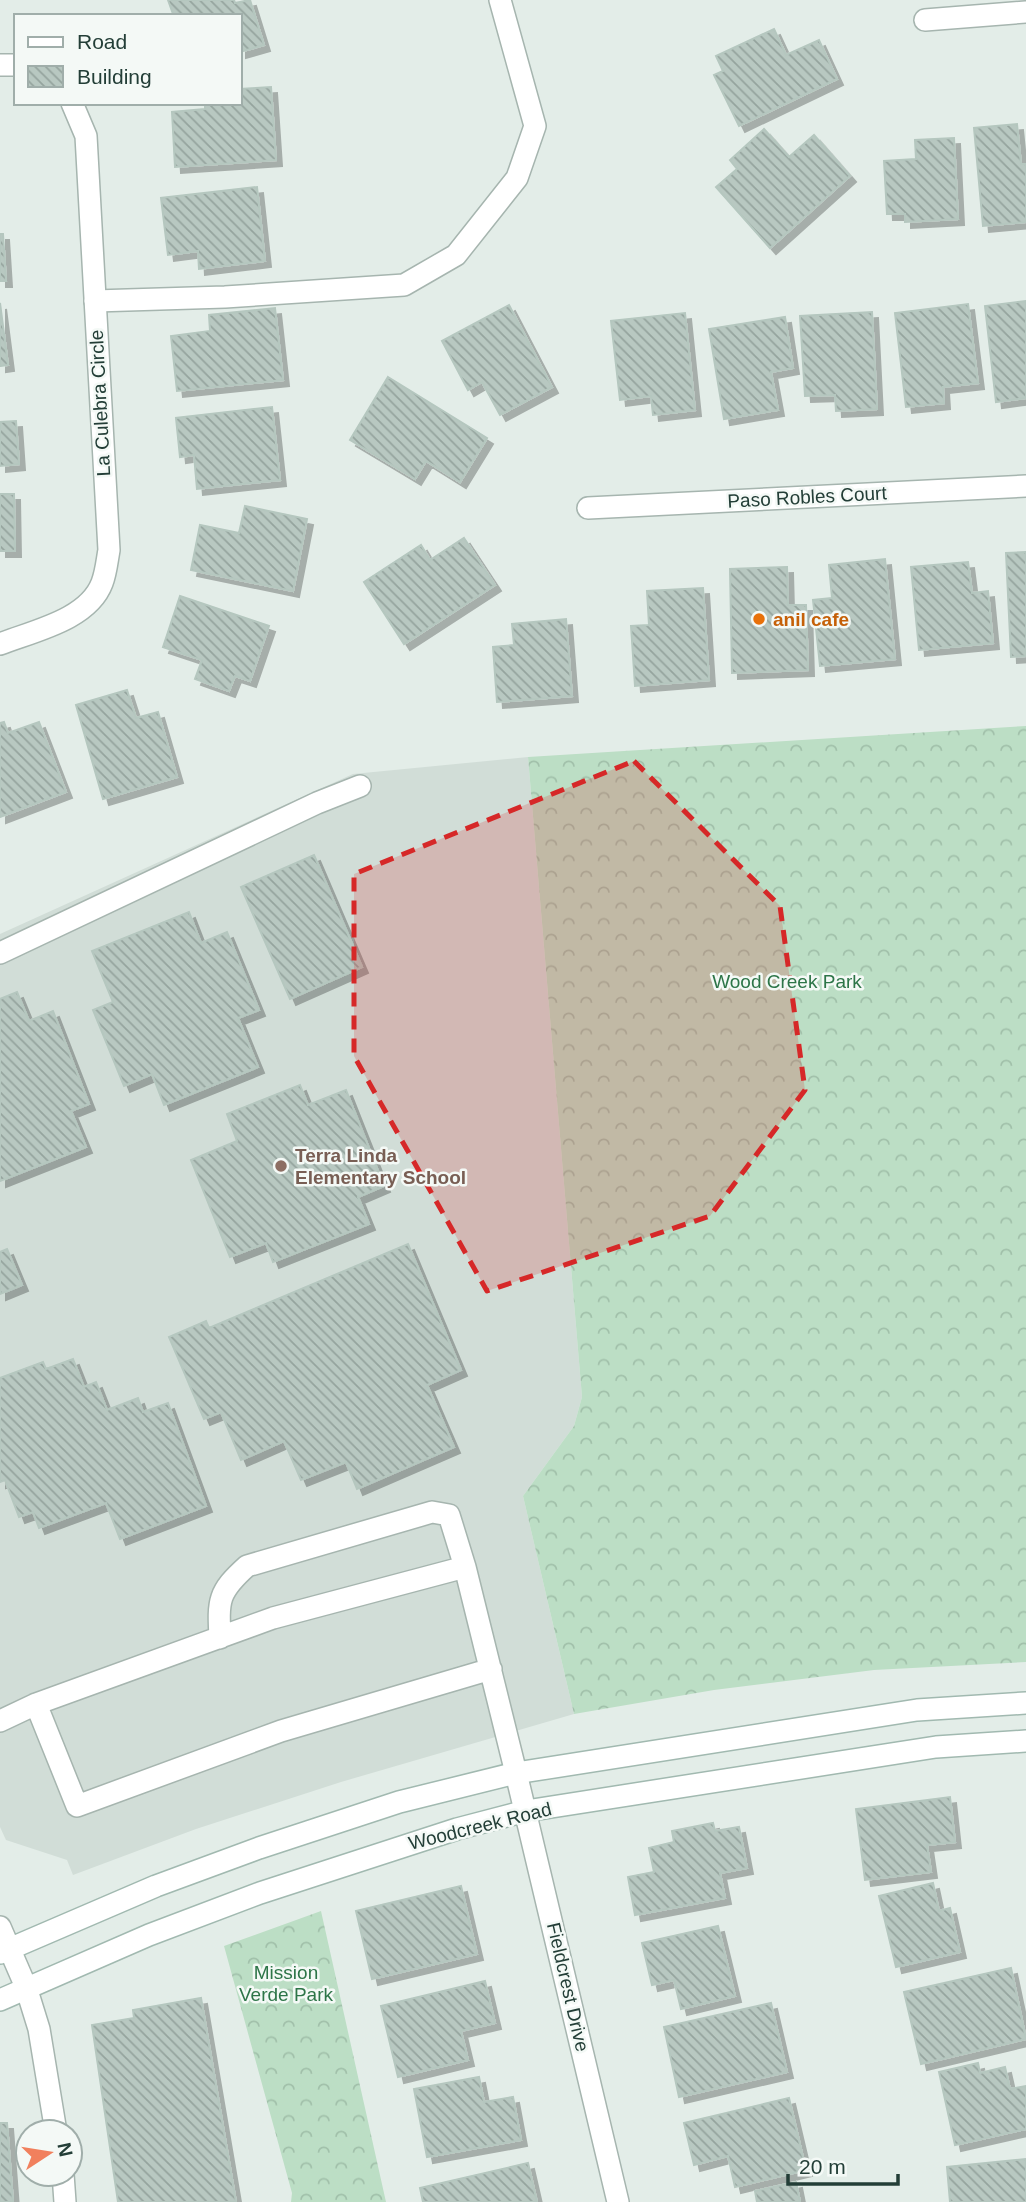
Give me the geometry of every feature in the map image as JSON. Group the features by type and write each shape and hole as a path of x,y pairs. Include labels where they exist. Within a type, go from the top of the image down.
{"main road":[{"path":"95,301 225,297 404,285 456,256 517,178 535,125 500,0"},
{"path":"925,20 1026,12"},
{"name":"La Culebra Circle","path":"0,644 64,619 89,602 102,584 109,550 86,136 73,105"},
{"name":"Paso Robles Court","path":"588,508 1026,486"},
{"path":"0,953 317,803 360,786"},
{"name":"Fieldcrest Drive","path":"220,1638 218,1602 226,1585 247,1566 432,1512 449,1515 465,1567 526,1811 618,2202"},
{"path":"0,1721 36,1704 273,1618 465,1567"},
{"path":"36,1704 77,1806 281,1731 491,1669"},
{"name":"Woodcreek Road","path":"5,1950 156,1886 259,1848 399,1802 516,1773 917,1710 1026,1703"},
{"name":"Woodcreek Road","path":"0,2000 149,1935 260,1893 433,1836 526,1811 936,1747 1026,1741"},
{"path":"0,1927 5,1950 26,1987 39,2029 54,2118"}],"highlighted area":[{"path":"634,761 780,906 805,1090 710,1216 487,1291 354,1056 354,874"}],"shaded area":[{"name":"Terra Linda Elementary School","path":"528,757 582,1397 574,1426 523,1496 574,1714 341,1782 196,1829 73,1875 67,1860 6,1840 0,1827 0,934 353,774"}],"green space":[{"name":"Wood Creek Park","path":"1026,726 1026,1662 874,1670 714,1690 574,1714 523,1496 574,1426 582,1397 528,757"},
{"name":"Mission Verde Park","path":"321,1911 386,2202 291,2202 292,2193 224,1946"}],"building":[{"path":"168,0 234,0 235,3 250,0 264,45 242,51 242,14 173,14"},
{"path":"774,29 786,55 819,40 837,79 739,126 714,75 723,71 716,56"},
{"path":"271,87 276,160 175,167 172,112 205,109 205,105 242,105 242,89"},
{"path":"1017,124 1021,164 1026,164 1026,222 983,226 974,128"},
{"path":"764,129 789,157 814,135 850,176 770,248 716,187 737,169 730,160"},
{"path":"954,138 958,219 905,222 905,214 887,214 884,161 916,159 915,140"},
{"path":"257,187 265,261 199,269 198,251 168,255 161,198"},
{"path":"0,234 3,234 6,281 0,281"},
{"path":"1026,301 1026,398 996,402 985,306"},
{"path":"0,303 8,365 0,366"},
{"path":"968,304 978,383 943,387 944,403 906,407 895,313"},
{"path":"509,305 552,387 500,415 482,382 468,390 442,341"},
{"path":"275,308 283,380 177,391 171,336 210,331 209,315"},
{"path":"872,312 877,409 836,411 835,395 805,396 800,316"},
{"path":"685,313 695,410 653,415 651,396 620,400 611,321"},
{"path":"785,317 793,368 771,372 778,410 724,419 709,329"},
{"path":"388,377 487,438 460,482 426,461 415,479 350,440"},
{"path":"272,407 280,480 197,489 194,455 180,457 176,418"},
{"path":"16,421 19,464 0,466 0,422"},
{"path":"0,494 14,494 15,551 0,551"},
{"path":"245,506 307,519 293,591 191,570 200,525 239,533"},
{"path":"464,538 495,585 404,644 364,582 421,545 430,560"},
{"path":"1026,552 1026,656 1011,657 1006,553"},
{"path":"885,559 895,659 820,666 813,600 832,598 829,565"},
{"path":"968,562 972,593 988,591 993,643 919,650 911,567"},
{"path":"787,567 788,605 806,605 808,670 732,673 730,569"},
{"path":"703,588 709,680 635,686 631,626 649,625 647,591"},
{"path":"180,596 269,626 250,681 235,676 229,691 195,679 202,660 163,647"},
{"path":"566,619 572,696 497,702 493,647 514,645 512,624"},
{"path":"127,690 136,718 158,712 177,777 103,799 76,705"},
{"path":"4,722 8,733 39,722 66,792 0,817 0,723"},
{"path":"314,855 362,967 290,999 241,887"},
{"path":"189,912 201,943 227,932 259,1010 238,1018 258,1067 164,1105 152,1074 124,1086 93,1010 113,1002 92,951"},
{"path":"17,992 29,1021 53,1011 89,1104 71,1111 86,1147 0,1181 0,999"},
{"path":"300,1085 308,1105 346,1090 384,1186 358,1197 369,1224 273,1262 266,1243 230,1257 191,1160 237,1141 227,1114"},
{"path":"408,1244 461,1370 427,1385 454,1447 357,1489 346,1462 301,1480 284,1441 241,1460 221,1412 204,1419 169,1337 206,1321 209,1328"},
{"path":"7,1249 22,1285 0,1294 0,1252"},
{"path":"73,1359 84,1387 96,1382 107,1410 138,1398 143,1412 168,1403 206,1506 120,1539 106,1503 39,1528 33,1512 19,1517 5,1480 0,1482 0,1378 43,1362 46,1369"},
{"path":"950,1797 955,1842 927,1845 931,1872 865,1880 856,1809"},
{"path":"713,1823 715,1831 739,1827 747,1868 720,1873 725,1898 635,1915 628,1877 654,1872 649,1848 674,1842 672,1831"},
{"path":"933,1883 939,1911 950,1908 960,1952 896,1967 879,1896"},
{"path":"461,1886 477,1954 372,1979 356,1911"},
{"path":"718,1926 735,1996 681,2009 674,1980 652,1985 642,1943"},
{"path":"1011,1968 1026,2039 921,2064 904,1992"},
{"path":"485,1981 495,2023 461,2031 468,2060 398,2077 381,2006"},
{"path":"201,1998 236,2202 118,2202 92,2025 134,2018 133,2010"},
{"path":"771,2003 787,2072 679,2097 664,2027"},
{"path":"978,2063 980,2073 1005,2067 1010,2089 1026,2086 1026,2129 955,2145 939,2072"},
{"path":"479,2077 484,2102 513,2097 521,2140 427,2157 414,2089"},
{"path":"789,2098 806,2170 735,2187 728,2156 694,2165 684,2123"},
{"path":"0,2123 7,2123 13,2202 0,2202"},
{"path":"1026,2159 1026,2202 950,2202 947,2167"},
{"path":"528,2163 537,2202 423,2202 420,2188"},
{"path":"796,2182 800,2202 757,2202 755,2191"}],"place":[{"name":"anil cafe","path":"759,619"},
{"name":"Terra Linda Elementary School","path":"281,1166"}]}
